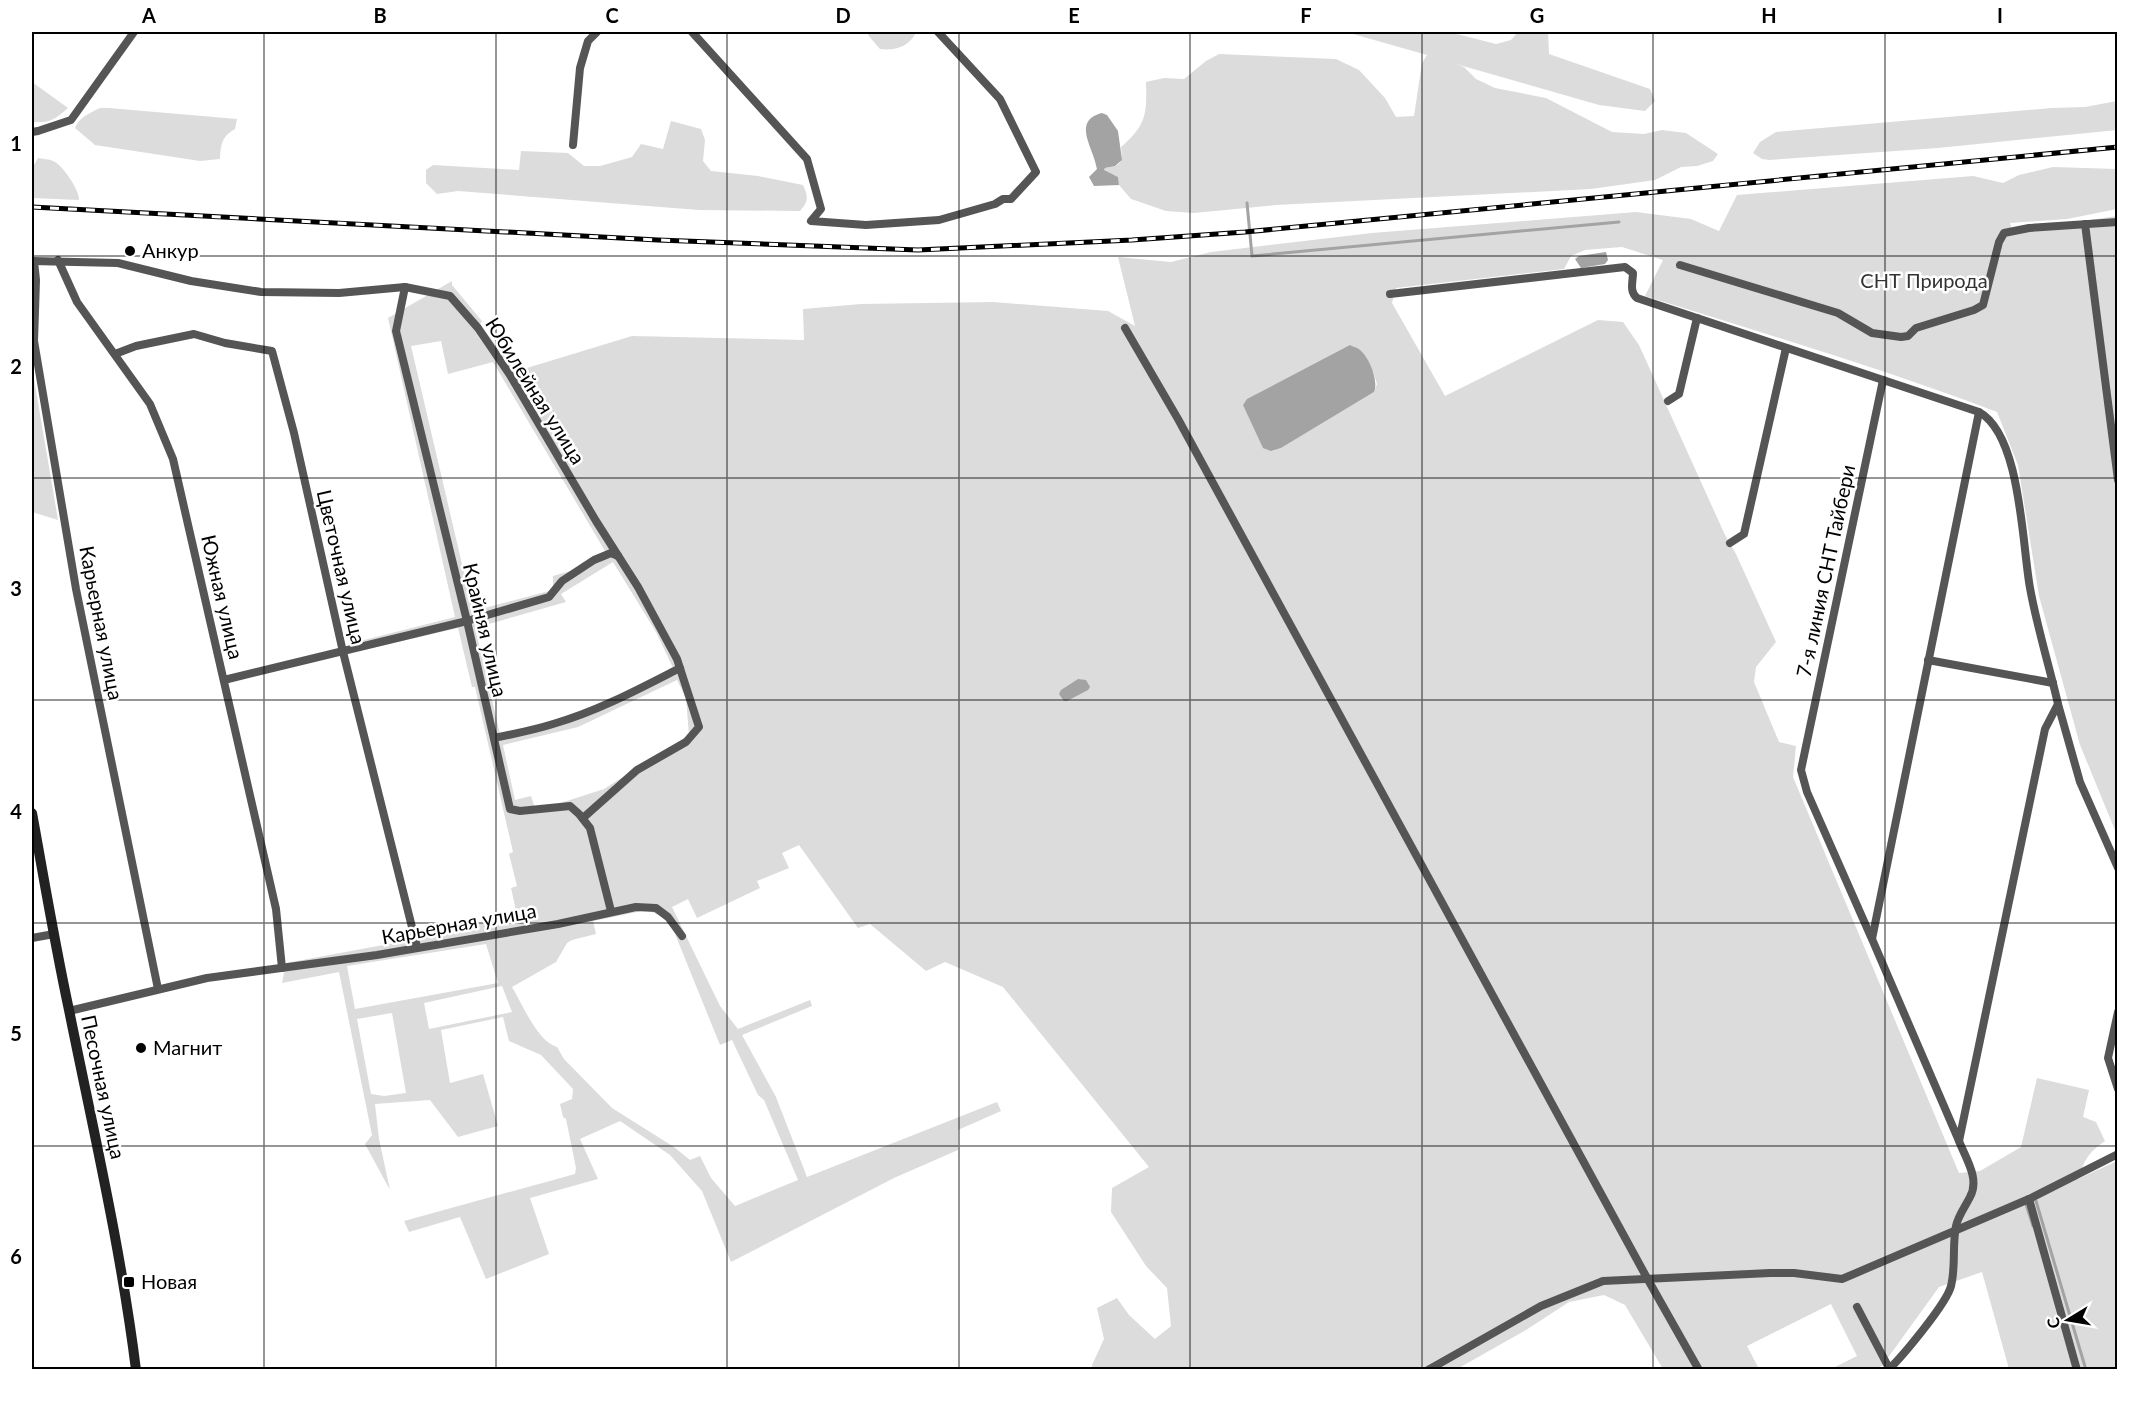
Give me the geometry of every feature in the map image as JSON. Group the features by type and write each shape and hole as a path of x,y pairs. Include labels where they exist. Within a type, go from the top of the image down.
{"street":[{"path":"32,132 71,120 134,32"},
{"path":"573,145 580,68 588,41 597,32"},
{"path":"692,32 807,159 821,209 811,221 894,224 939,220 995,204 1003,199 1011,199 1036,172 1000,99 938,32"},
{"path":"1680,265 1838,313 1872,333 1901,337 1908,336 1916,328 1974,310 1983,305 1999,242 2004,233 2029,228 2118,222"},
{"path":"2085,224 2118,480"},
{"name":"Южная улица","path":"58,260 77,302 150,404 173,459 276,909 282,968"},
{"name":"Юбилейная улица","path":"33,261 118,263 191,281 261,292 339,293 405,287 450,296 478,328 510,375 638,587 680,668 699,727 686,742 637,770 583,818"},
{"name":"Карьерная улица","path":"33,261 36,280 35,352 76,589 158,989"},
{"path":"1390,294 1625,267 1633,273 1632,288 1637,298 1989,417 2014,472 2030,586 2058,704 2080,782 2118,868"},
{"name":"Крайняя улица","path":"405,287 396,331 510,808 520,811 570,806 583,818"},
{"path":"1668,401 1678,394 1696,318"},
{"path":"1125,328 1178,419 1699,1370"},
{"name":"Цветочная улица","path":"115,354 136,346 194,334 225,343 272,351 297,444 343,652 417,947"},
{"path":"1730,543 1744,534 1786,348"},
{"name":"7-я линия СНТ Тайбери","path":"1872,939 1806,792 1801,770 1883,380"},
{"path":"1857,1307 1889,1369 1944,1303 1951,1289 1955,1229 1957,1220 1972,1192 1974,1181 1872,939 1979,412"},
{"path":"224,680 467,621 549,597 562,581 594,561 611,553 618,555"},
{"path":"1928,660 2053,683"},
{"path":"494,738 553,724 590,712 629,695 680,668"},
{"path":"1959,1141 2045,729 2058,704"},
{"name":"Песочная улица","path":"32,813 35,855 54,934 99,1156 132,1336 136,1370"},
{"path":"583,818 590,828 611,911"},
{"name":"Карьерная улица","path":"69,1011 218,977 377,955 558,924 636,907 656,908 668,917 682,936"},
{"path":"32,938 54,934"},
{"path":"2118,1012 2108,1058 2118,1089"},
{"path":"1428,1370 1541,1306 1603,1281 1770,1273 1794,1273 1842,1279 2029,1198 2118,1154"},
{"path":"2029,1198 2077,1370"}],"green space":[{"path":"869,32 916,32 906,44 897,48 880,49 868,35"},
{"path":"1346,32 1449,32 1496,44 1511,40 1518,32 1548,32 1549,54 1650,89 1655,101 1645,111 1599,105 1456,64 1464,67 1476,79 1495,88 1546,98 1612,132 1644,134 1662,130 1686,133 1718,154 1713,161 1697,166 1681,167 1655,180 1591,189 1276,205 1194,213 1166,211 1131,199 1119,185 1118,177 1104,171 1105,168 1120,163 1121,147 1136,132 1143,119 1146,82 1164,78 1184,79 1206,61 1219,54 1336,59 1359,70 1385,98 1396,117 1414,116 1422,63 1427,55"},
{"path":"32,82 68,108 52,120 32,122"},
{"path":"2117,101 2117,130 1938,148 1769,160 1762,159 1753,153 1760,142 1776,132 2085,107"},
{"path":"100,108 237,119 235,129 227,135 223,142 220,159 200,161 95,145 75,128 82,118"},
{"path":"671,121 701,129 705,140 703,161 711,171 758,176 803,185 807,195 805,204 800,211 699,210 458,191 437,194 426,183 426,170 433,165 519,170 521,151 568,153 584,166 600,166 632,157 641,144 663,149"},
{"path":"38,158 51,160 61,167 74,184 79,200 32,198 32,168"},
{"name":"СНТ Природа","path":"2053,167 2117,169 2117,209 2067,219 2010,223 2012,231 2117,216 2117,835 2080,745 2039,596 2018,465 1997,412 1865,366 1645,296 1663,260 1622,247 1585,250 1571,256 1564,269 1396,288 1392,303 1445,396 1598,320 1623,322 1639,345 1776,642 1756,667 1754,682 1779,742 1796,746 1793,777 1959,1173 1980,1171 2021,1147 2037,1078 2089,1090 2083,1117 2096,1122 2105,1141 2088,1157 2078,1179 2117,1161 2117,1369 2009,1369 1982,1272 1939,1287 1882,1366 1874,1369 1831,1369 1857,1356 1831,1304 1747,1346 1759,1369 1663,1369 1625,1305 1604,1295 1569,1302 1526,1330 1457,1369 1092,1369 1104,1339 1097,1308 1117,1298 1129,1315 1155,1339 1171,1326 1167,1288 1146,1266 1111,1212 1112,1188 1149,1167 1003,987 945,962 926,971 870,924 858,928 799,845 782,853 789,868 757,881 760,888 697,918 688,899 672,907 720,1006 738,1029 810,1000 812,1006 742,1035 776,1097 807,1177 997,1102 1001,1111 958,1130 958,1150 894,1178 731,1262 702,1191 670,1155 620,1121 580,1139 598,1179 530,1198 549,1254 486,1279 460,1217 409,1232 404,1221 575,1174 576,1168 566,1119 563,1117 560,1104 572,1099 573,1089 541,1055 509,1041 503,1017 441,1030 450,1083 483,1074 498,1126 458,1137 430,1100 375,1104 379,1139 390,1190 365,1144 372,1135 339,972 282,983 286,963 405,941 517,915 511,888 517,886 509,854 513,852 475,687 472,687 458,628 355,652 352,643 455,617 388,318 452,281 452,285 482,321 480,325 517,371 632,336 804,340 803,309 861,304 993,302 1108,311 1135,326 1118,257 1171,262 1211,252 1372,233 1636,212 1691,219 1719,231 1737,195 1973,176 2003,183 2019,175","holes":["441,341 448,374 493,362 605,551 574,570 553,576 553,590 473,611 411,346","1373,371 1377,384 1374,392 1281,448 1271,451","613,562 656,632 674,670 574,718 500,734 475,628 566,602 561,594","677,680 686,698 689,735 604,789 536,811 531,796 515,800 503,745 578,727","647,910 671,924 720,1045 732,1040 758,1095 764,1100 798,1180 735,1206 711,1178 700,1156 690,1160 674,1147 612,1108 564,1059 557,1047 543,1038 512,987 556,962 567,943 596,934 593,921","486,944 498,983 355,1009 347,966","502,986 512,1012 429,1029 424,1003","392,1013 406,1093 384,1096 371,1094 357,1019"]},
{"path":"32,367 58,520 32,512"}],"shaded area":[{"path":"1102,113 1107,115 1118,131 1122,160 1115,166 1104,170 1118,177 1119,185 1094,186 1089,177 1097,169 1086,129 1093,117"},
{"path":"1606,252 1608,260 1605,264 1581,268 1575,259 1579,256"},
{"path":"1350,345 1358,348 1370,363 1375,382 1374,392 1281,448 1271,451 1263,448 1243,405 1247,399"},
{"path":"1078,679 1086,680 1090,687 1064,701 1059,694 1061,690"}],"waterway":[{"path":"1247,203 1252,256 1619,222"},
{"path":"2036,1201 2086,1370"},
{"path":"2026,1204 2033,1226"}],"railway":[{"path":"32,207 658,240 918,250 1245,232 2118,147"}],"place":[{"name":"Анкур","path":"130,251"},
{"name":"Магнит","path":"141,1048"},
{"name":"Новая","path":"129,1282"}]}
